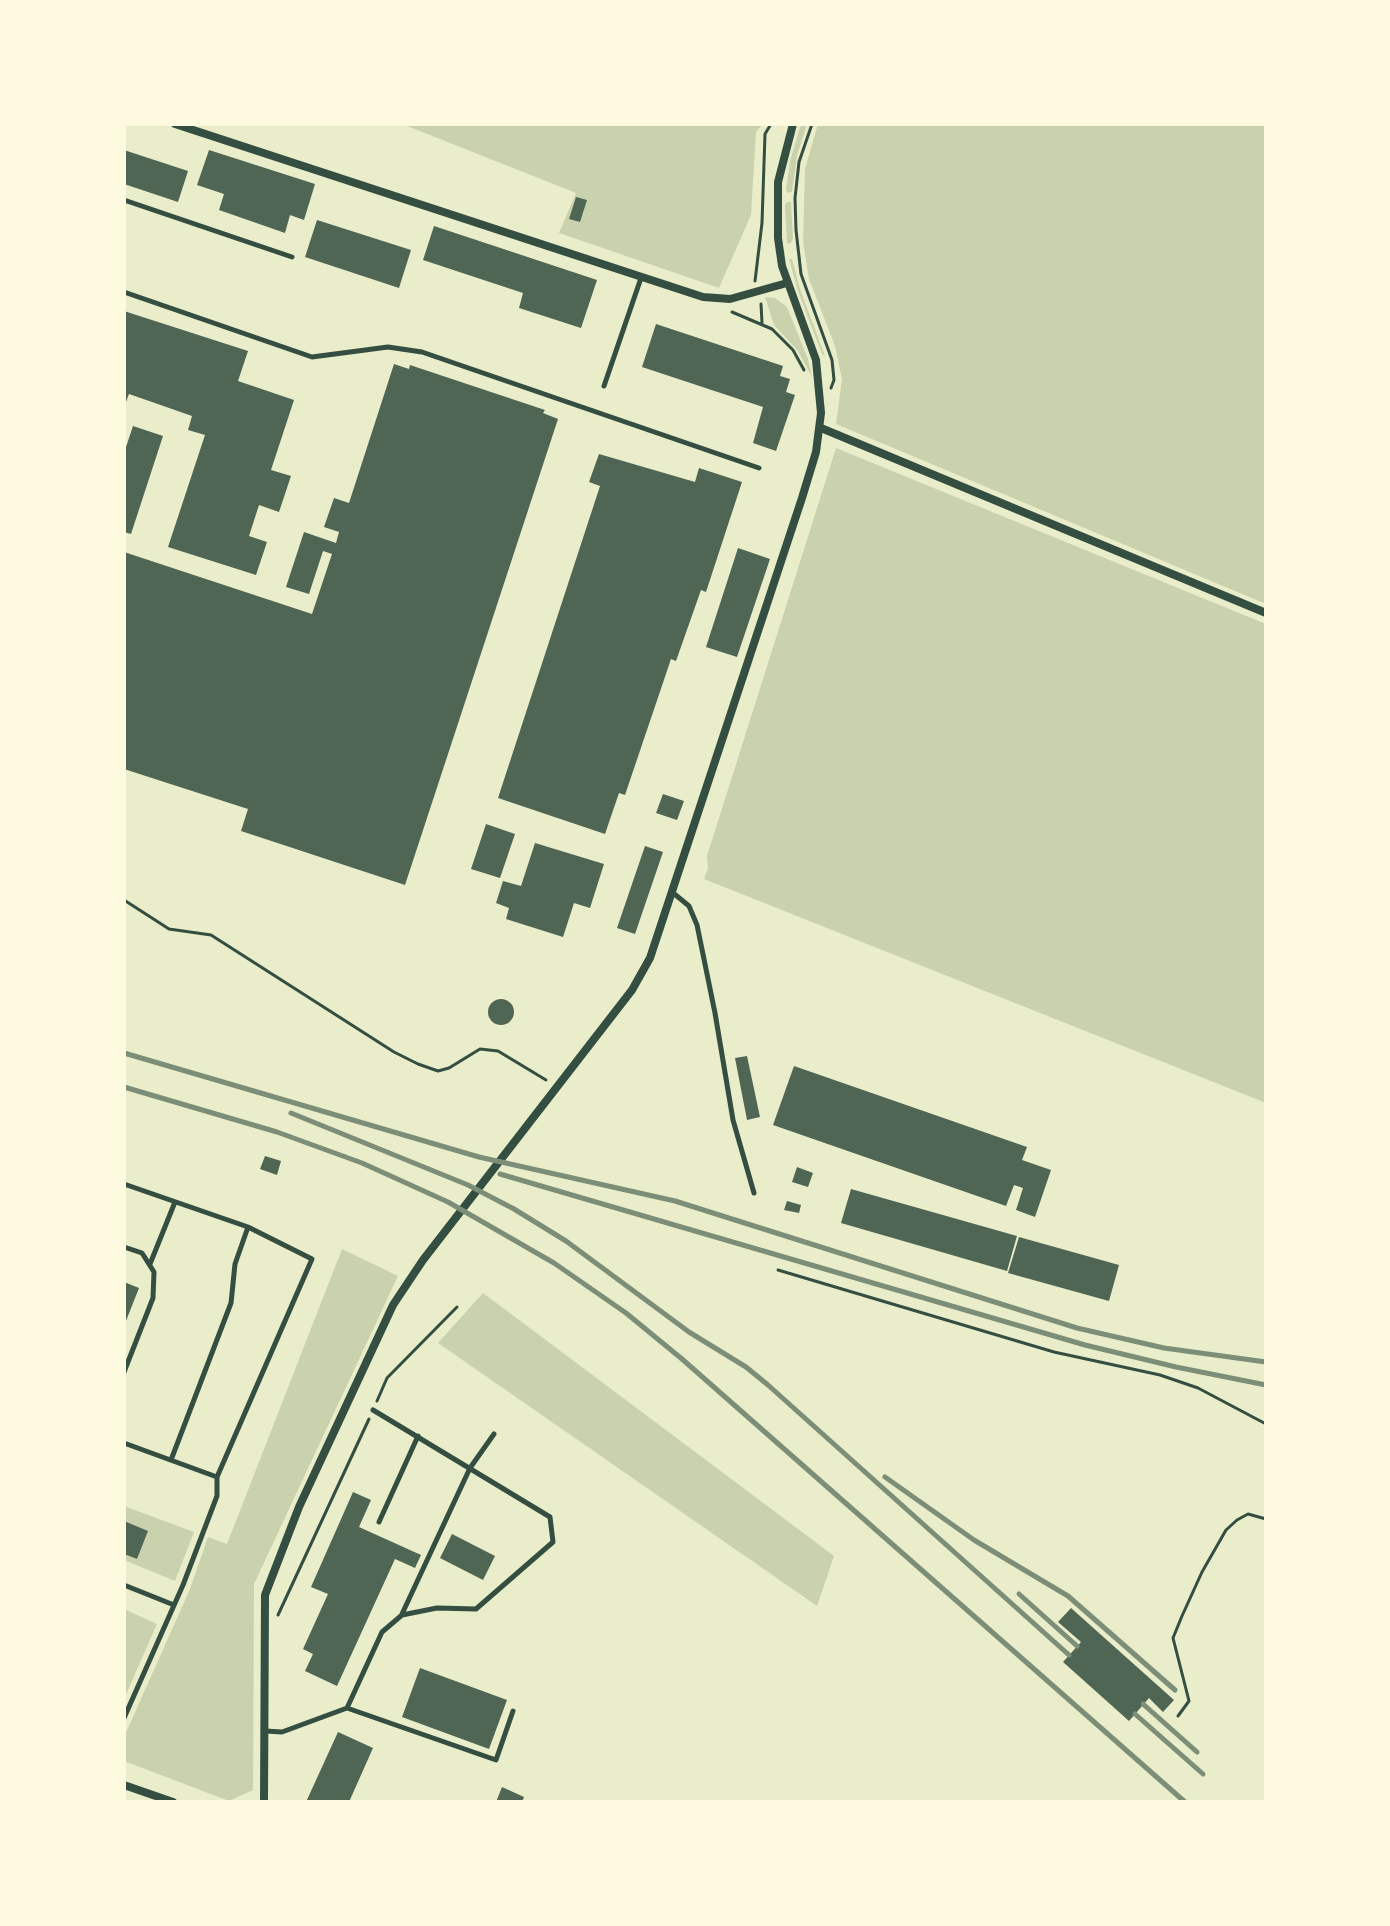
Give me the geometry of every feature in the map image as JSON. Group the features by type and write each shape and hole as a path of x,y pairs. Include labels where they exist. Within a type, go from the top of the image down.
{"street":[{"path":"175,124 712,299 744,297 787,283"},
{"path":"264,1802 265,1595 299,1507 393,1305 446,1230 632,990 650,958 802,498 821,428 817,364 787,283 780,250 777,197 781,164 793,124"},
{"path":"821,428 1266,613"},
{"path":"124,1785 173,1802"}],"lane":[{"path":"124,200 292,257"},
{"path":"604,386 641,278"},
{"path":"124,292 312,357 388,347 422,352 759,468"},
{"path":"672,892 689,906 697,925 733,1120 754,1193"},
{"path":"124,1184 248,1227 312,1259 217,1477 217,1496 174,1605 124,1718"},
{"path":"150,1265 175,1202"},
{"path":"171,1460 231,1303 235,1264 248,1227"},
{"path":"124,1247 142,1253 154,1272 153,1298 124,1372"},
{"path":"373,1410 550,1517 553,1542 476,1609 437,1608 402,1615"},
{"path":"347,1708 382,1632 402,1615 470,1468 494,1434"},
{"path":"379,1522 418,1436"},
{"path":"124,1443 217,1477"},
{"path":"124,1585 174,1605"},
{"path":"265,1731 282,1732 347,1708 496,1760 513,1711"}],"path":[{"path":"756,284 754,276 762,223 765,134 771,124"},
{"path":"812,124 799,162 795,198 796,230 801,274 825,336 834,380"},
{"path":"712,299 722,308 762,323 783,339 808,377"},
{"path":"760,300 762,323"},
{"path":"124,900 169,929 211,935 394,1052 418,1064 438,1071 449,1068 480,1049 498,1051 555,1087"},
{"path":"778,1270 1054,1352 1160,1375 1198,1388 1266,1424"},
{"path":"278,1616 387,1378 457,1307"},
{"path":"1178,1716 1189,1701 1173,1638 1182,1616 1226,1530 1248,1514 1266,1519"}],"green space":[{"path":"402,124 763,124 756,132 751,215 719,288 559,233 576,193"},
{"path":"801,124 807,124 797,156 792,192 788,193 790,161"},
{"path":"818,124 1266,124 1266,604 836,424 842,379 835,346 809,279 803,242 805,169"},
{"path":"791,202 793,238 787,244 785,205"},
{"path":"789,259 792,259 825,356 798,291"},
{"path":"765,297 775,298 787,307 812,377 798,351 774,325"},
{"path":"836,448 1266,624 1266,1103 704,879 708,868 707,856"},
{"path":"342,1249 398,1276 254,1584 253,1790 229,1801 124,1761 124,1737 190,1589 208,1537 227,1544"},
{"path":"483,1293 834,1556 817,1606 438,1343"},
{"path":"124,1506 194,1532 175,1581 124,1560 124,1554 137,1559 124,1521"},
{"path":"124,1609 157,1624 124,1699"}],"building":[{"path":"124,150 188,171 178,202 124,184"},
{"path":"209,150 315,184 304,220 290,215 285,233 219,210 224,194 197,185"},
{"path":"576,197 587,200 580,222 569,219"},
{"path":"317,220 411,250 399,288 305,257"},
{"path":"434,226 597,280 581,328 519,308 523,293 423,260"},
{"path":"124,311 248,351 238,381 294,400 271,470 291,476 279,512 259,505 249,536 267,542 256,575 168,547 205,435 188,430 192,416 129,394 124,407"},
{"path":"656,324 783,366 780,376 790,379 786,392 795,395 776,451 753,443 763,407 642,367"},
{"path":"394,364 409,369 410,365 545,410 543,413 558,419 405,885 241,831 248,809 124,769 124,552 312,614 332,554 323,551 309,594 286,587 304,532 336,543 339,532 324,527 334,498 349,503"},
{"path":"133,426 163,436 131,534 124,532 124,453"},
{"path":"599,454 695,482 699,468 742,482 706,592 701,590 676,661 671,659 625,795 619,793 605,834 498,798 600,486 589,482"},
{"path":"738,548 770,559 737,657 706,647"},
{"path":"663,794 684,801 677,820 656,813"},
{"path":"486,824 515,834 500,878 471,869"},
{"path":"535,843 604,864 590,908 574,903 563,937 506,919 509,908 496,903 503,881 521,886"},
{"path":"645,846 663,852 635,934 617,928"},
{"path":"501,999 510,1003 514,1012 510,1021 501,1025 492,1021 488,1012 492,1003"},
{"path":"747,1056 760,1117 747,1120 735,1058"},
{"path":"794,1066 1027,1147 1022,1160 1051,1170 1035,1217 1016,1210 1023,1188 1014,1185 1006,1206 773,1125"},
{"path":"265,1156 281,1161 277,1175 260,1169"},
{"path":"797,1167 813,1173 808,1187 792,1182"},
{"path":"851,1189 1017,1236 1007,1271 841,1223"},
{"path":"787,1201 801,1205 799,1213 784,1210"},
{"path":"1019,1237 1119,1265 1109,1301 1008,1273"},
{"path":"124,1282 139,1288 124,1326"},
{"path":"353,1492 371,1500 359,1527 421,1555 415,1568 395,1559 337,1686 305,1671 313,1654 303,1649 328,1594 311,1587"},
{"path":"124,1521 148,1531 137,1559 124,1554"},
{"path":"452,1534 495,1556 483,1580 440,1558"},
{"path":"1071,1608 1174,1700 1163,1712 1149,1698 1129,1721 1063,1662 1081,1642 1058,1622"},
{"path":"420,1668 507,1700 489,1749 402,1717"},
{"path":"338,1732 373,1748 349,1802 306,1802"},
{"path":"502,1787 524,1797 522,1802 496,1802"}],"railway":[{"path":"124,1053 479,1157 675,1201 1077,1328 1164,1348 1266,1362"},
{"path":"124,1087 277,1132 362,1163 448,1202 554,1263 626,1313 682,1359 1185,1802"},
{"path":"291,1113 468,1185 566,1241 689,1332 746,1367 768,1385 1069,1655"},
{"path":"500,1174 1085,1345 1266,1385"},
{"path":"885,1477 974,1540 1068,1596 1175,1690"},
{"path":"1019,1594 1077,1646"},
{"path":"1143,1704 1197,1752"},
{"path":"1135,1714 1203,1774"}]}
